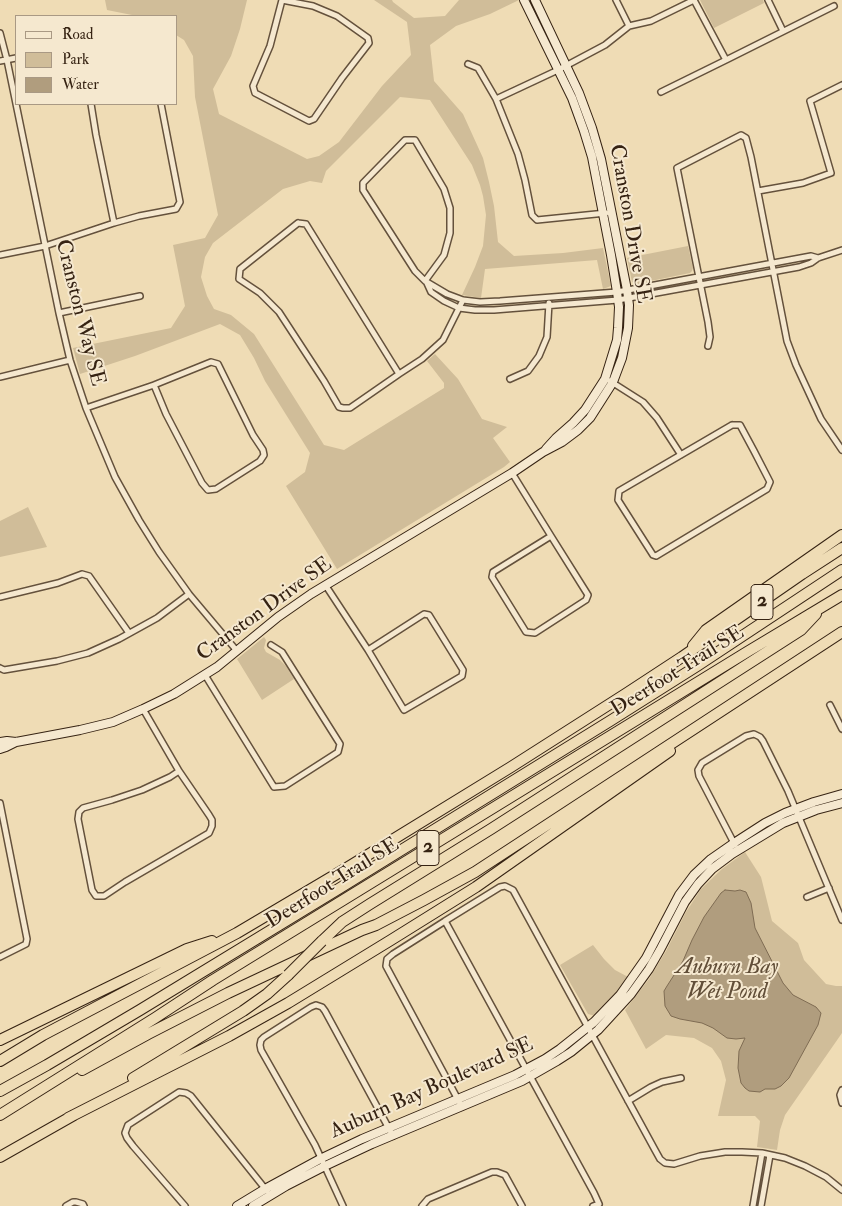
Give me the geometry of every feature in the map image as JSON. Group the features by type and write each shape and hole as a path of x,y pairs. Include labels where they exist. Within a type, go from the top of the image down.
{"highway":[{"path":"682,657 706,630 842,535"},
{"name":"Deerfoot Trail SE","path":"0,1061 43,1036 237,934 503,773 682,657 842,548"},
{"path":"0,1091 148,1005 593,732 842,570"},
{"name":"Deerfoot Trail SE","path":"0,1115 213,980 842,595"},
{"path":"0,1157 237,1016 261,999 288,975 342,922 491,829 801,630 826,604"},
{"path":"17,1105 148,1034 221,997 376,925 475,872 842,632"},
{"path":"68,1118 229,1036 288,1003 391,940 484,881 724,713 730,705"},
{"path":"0,1040 187,949 237,934"}],"street":[{"path":"282,0 313,6 337,16 368,38 369,43 314,119 309,121 255,93 253,86 270,46 282,0"},
{"name":"Cranston Drive SE","path":"524,0 572,98 584,131 592,158 618,292 617,340 605,379 584,410 544,452"},
{"name":"Cranston Drive SE","path":"0,749 16,742 113,722 174,694 206,675 278,617 562,442 590,418 613,382 622,358 628,328 627,290 601,159 592,128 567,65 535,0"},
{"path":"616,0 628,26"},
{"path":"496,100 606,45 628,26 651,21 694,0 726,60"},
{"path":"768,0 783,31"},
{"path":"661,92 834,6"},
{"name":"Cranston Way SE","path":"0,32 15,99"},
{"path":"0,61 15,58"},
{"path":"468,64 478,68 496,100 518,154 532,215 537,220 612,212"},
{"path":"758,191 803,183 831,173 810,101 842,85"},
{"name":"Cranston Way SE","path":"16,105 58,313 70,360 86,408 115,477 138,520 189,594 237,651"},
{"path":"91,105 114,223"},
{"path":"0,255 45,246 114,223 176,209 180,202 161,105"},
{"path":"708,346 710,337 701,285 677,168 741,135 746,138 758,191 787,342 821,419 842,450"},
{"path":"425,281 444,255 450,233 450,208 444,189 415,140 405,140 363,183 363,190 414,271 425,281 447,294 463,300 480,302 618,292 811,256 818,258"},
{"path":"399,374 306,224 298,223 240,269 239,279 260,293 283,317 339,407 343,408 350,408 422,359 443,340 463,300"},
{"path":"425,281 431,292 459,308 494,310 549,306 628,299 773,272 811,263 818,258 842,250"},
{"path":"58,313 140,296"},
{"path":"510,379 528,371 539,356 547,337 549,298"},
{"path":"0,377 70,360"},
{"path":"86,408 154,385 211,362 218,364 262,450 264,455 260,461 216,489 208,490 202,483 179,440 154,385"},
{"path":"605,379 613,382 643,402 657,418 681,455"},
{"path":"732,425 740,425 770,482 767,489 656,556 653,555 618,500 619,491 681,455 732,425"},
{"path":"512,473 552,536 588,595 586,600 535,633 526,632 492,577 494,572 552,536"},
{"path":"0,597 58,583 82,574 89,576 129,634"},
{"path":"326,586 404,710 462,676 463,670 429,615 424,614 368,650"},
{"path":"0,668 4,670 13,669 88,653 129,634 157,618 189,594"},
{"path":"206,675 274,787 285,786 338,752 340,744 282,652 272,645"},
{"path":"830,705 842,729"},
{"path":"142,709 179,771 212,820 212,826 209,833 104,896 96,896 92,890 88,872 78,819 79,812 83,808 142,790 179,771"},
{"path":"736,847 699,776 698,770 702,763 748,735 754,734 761,738 798,812 842,920"},
{"name":"Cranston Drive SE","path":"0,742 16,742"},
{"name":"Auburn Bay Boulevard SE","path":"798,812 814,802 842,794"},
{"path":"0,803 2,825 27,939 26,944 0,957"},
{"name":"Auburn Bay Boulevard SE","path":"238,1206 265,1189 323,1162 558,1061 592,1035 620,1007 640,982 660,950 684,902 712,869 736,847 765,823 798,812 842,803"},
{"name":"Auburn Bay Boulevard SE","path":"529,1073 588,1027 610,1005 632,979 654,944 673,904 687,884 711,858 736,847"},
{"path":"460,1103 386,966 387,959 500,887 506,886 515,893 660,1159 665,1163 674,1164 700,1156 725,1152 762,1153 806,1166 826,1177 842,1190"},
{"path":"807,897 829,888"},
{"path":"446,921 600,1205 593,1206"},
{"path":"343,1206 323,1162 260,1047 260,1042 264,1037 310,1007 318,1006 324,1009 391,1132"},
{"path":"628,1101 651,1087 681,1078"},
{"path":"842,1090 840,1095 842,1104"},
{"path":"185,1206 133,1146 125,1133 128,1125 179,1092 184,1092 191,1096 270,1196"},
{"path":"753,1206 762,1153"},
{"path":"761,1206 770,1155"},
{"name":"Auburn Bay Boulevard SE","path":"253,1206 323,1162"},
{"path":"422,1206 428,1199 492,1172 497,1172 505,1175 522,1206"},
{"path":"66,1206 76,1202 84,1206"}],"green space":[{"path":"105,0 247,0 231,56 213,89 219,114 307,159 319,156 339,142 382,86 411,55 407,22 374,0 392,0 414,18 445,16 459,0 519,0 490,14 456,26 430,45 434,81 463,114 483,158 494,206 498,242 514,256 603,248 611,286 603,289 597,260 485,269 481,298 462,295 483,246 486,215 480,185 472,165 430,100 400,97 326,171 322,183 310,181 283,189 213,243 205,257 201,277 207,296 214,309 231,315 254,334 324,445 344,450 444,388 444,383 427,361 435,354 458,379 482,419 507,427 493,438 510,462 337,569 286,486 305,472 310,453 265,381 240,335 220,324 135,356 80,374 73,348 171,328 185,306 173,245 205,238 218,215 195,97 193,56 184,40 178,36 178,15 132,15 107,10"},
{"path":"700,0 763,0 764,3 714,28"},
{"path":"688,246 693,268 690,273 636,284 632,282 627,258"},
{"path":"28,507 47,547 0,557 0,521"},
{"path":"264,637 266,640 264,648 266,652 280,660 294,679 262,700 237,659"},
{"path":"745,852 761,877 772,921 798,943 804,960 826,984 842,986 842,1033 785,1115 780,1130 777,1150 757,1147 760,1121 755,1116 718,1116 726,1080 721,1061 712,1048 694,1038 666,1035 646,1049 625,1010 649,979 701,889 722,869"},
{"path":"593,945 615,970 630,978 595,1016 588,1014 560,965"}],"water":[{"name":"Auburn Bay Wet Pond","path":"725,890 746,892 751,903 755,928 783,983 793,995 816,1007 821,1013 818,1025 789,1078 775,1089 765,1089 760,1092 749,1091 741,1083 738,1068 739,1051 745,1038 727,1038 702,1023 671,1016 665,1006 664,991 683,961 704,917"}]}
